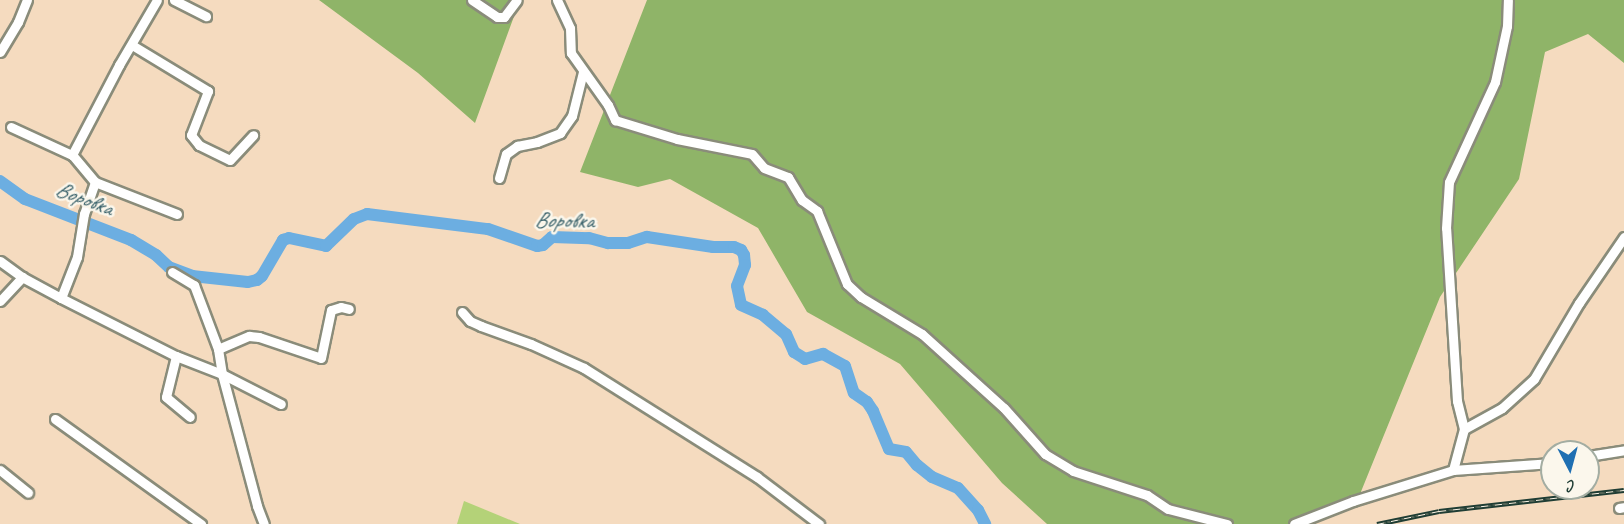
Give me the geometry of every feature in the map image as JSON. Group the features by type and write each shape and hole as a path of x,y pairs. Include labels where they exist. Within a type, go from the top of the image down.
{"street":[{"path":"0,52 18,22 27,0"},
{"path":"72,155 119,65 157,0"},
{"path":"174,0 206,15"},
{"path":"472,0 497,17 504,17 517,0"},
{"path":"557,0 570,28 571,53 608,105 615,120 677,139 752,154 764,168 788,177 802,200 817,212 847,284 861,297 922,334 1004,408 1045,454 1073,471 1147,495 1168,509 1227,524"},
{"path":"1453,470 1464,429 1457,401 1446,228 1449,182 1495,82 1507,26 1508,0"},
{"path":"132,45 208,91 191,135 199,146 230,160 253,135"},
{"path":"499,178 506,154 517,146 537,142 560,133 572,116 583,72"},
{"path":"11,127 72,155 95,182 177,214"},
{"path":"61,298 77,257 84,214 95,182"},
{"path":"1464,429 1502,408 1534,379 1579,303 1624,237"},
{"path":"0,261 22,277 61,298 176,356 222,374 281,404"},
{"path":"172,272 194,285 218,348 222,374 257,506 264,524"},
{"path":"0,301 22,277"},
{"path":"218,348 249,336 259,337 321,358 331,310 341,307 349,309"},
{"path":"462,312 470,321 531,344 584,368 660,414 714,452 758,477 819,524"},
{"path":"176,356 166,397 190,417"},
{"path":"55,419 201,524"},
{"path":"1600,454 1624,450"},
{"path":"1294,524 1353,501 1453,470 1540,464"},
{"path":"0,470 28,492"}],"green space":[{"path":"319,0 520,0 475,123 418,73"},
{"path":"647,0 1624,0 1624,63 1588,34 1545,52 1519,179 1440,297 1358,499 1307,524 1047,524 1002,483 900,364 807,312 758,228 670,179 638,187 580,172"},
{"path":"464,501 520,524 457,524"}],"waterway":[{"name":"Воровка","path":"0,181 25,199 131,240 156,255 169,267 192,276 248,282 262,276 283,240 289,238 326,246 354,219 367,214 488,229 537,246 543,245 552,237 589,238 608,243 628,243 647,237 713,247 734,247 741,250 744,255 745,265 737,286 741,305 763,315 786,334 794,352 805,359 823,354 845,366 854,393 867,402 873,411 889,449 906,452 932,477 958,488 978,510 985,524"}],"railway":[{"path":"1377,524 1439,511 1624,490"}]}
